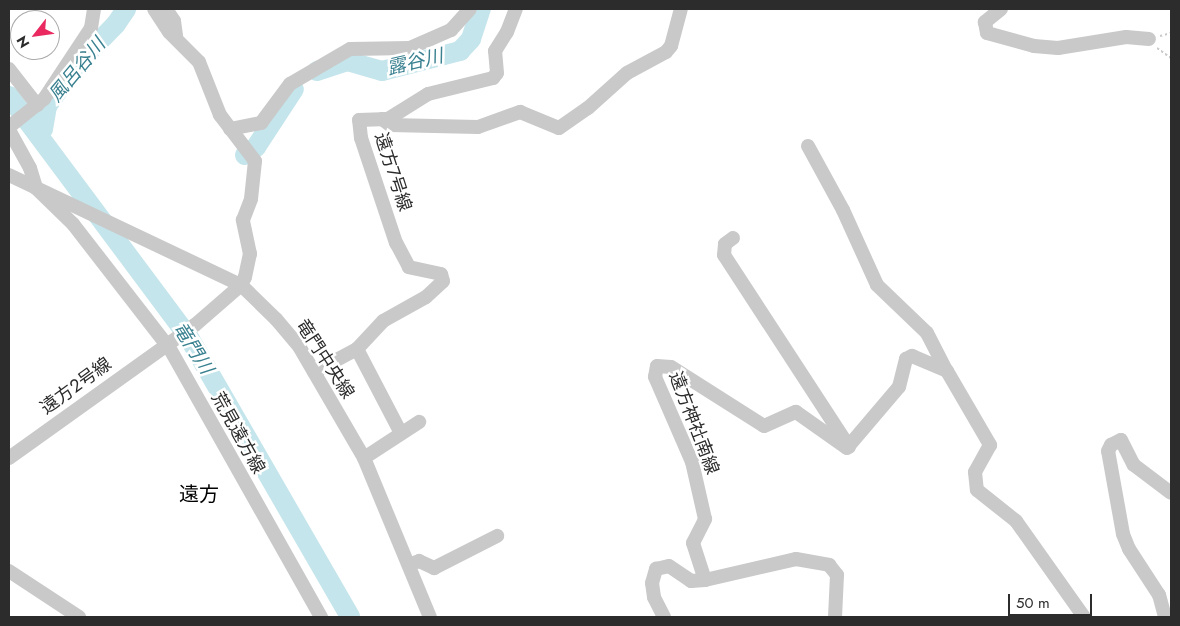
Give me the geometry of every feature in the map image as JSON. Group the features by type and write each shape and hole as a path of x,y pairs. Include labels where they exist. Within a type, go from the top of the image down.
{"street":[{"path":"9,128 44,99 91,28 94,9"},
{"path":"154,9 169,32 176,36 199,62 220,115 255,161 251,199 242,226 250,254 241,285"},
{"path":"166,9 174,21 176,36"},
{"path":"230,129 261,123 290,84 342,53 350,49 410,48 419,42 434,40 451,30 470,9"},
{"path":"382,119 388,119 428,94 493,78 497,73 495,51 507,32 516,9"},
{"name":"遠方7号線","path":"314,372 357,349 383,321 426,297 438,288 443,277 409,267 396,243 358,126 359,120 362,118 382,119 399,126 478,127 520,112 559,128 588,108 627,73 666,52 670,46 681,9"},
{"path":"1001,9 985,22 987,33 1034,46 1058,48 1126,37 1148,39"},
{"path":"9,69 36,106"},
{"name":"荒見遠方線","path":"9,128 30,168 36,188 73,224 166,345 321,617"},
{"path":"808,146 843,210 876,285 926,333 990,445 975,472 977,490 1016,521 1084,617"},
{"name":"竜門中央線","path":"9,175 49,195 142,236 241,285 276,319 300,348 364,458 430,617"},
{"path":"733,238 725,244 724,255 850,447 899,387 906,359 921,357 947,371"},
{"name":"遠方2号線","path":"9,458 194,326 241,285"},
{"path":"357,349 401,433"},
{"name":"遠方神社南線","path":"705,580 693,543 705,519 700,492 692,462 655,377 656,366 671,367 764,426 796,412 850,447"},
{"path":"364,458 419,422"},
{"path":"1165,617 1159,595 1129,549 1123,534 1108,451 1111,445 1121,440 1134,465 1171,493"},
{"path":"409,565 420,561 434,568 497,536"},
{"path":"664,617 654,597 652,583 656,569 669,566 691,581 705,580 796,559 829,565 838,575 835,617"},
{"path":"9,571 79,617"}],"path":[{"path":"1148,39 1171,58"}],"waterway":[{"name":"風呂谷川","path":"38,134 43,129 47,106 76,65 116,24 126,9"},
{"name":"露谷川","path":"317,71 347,61 382,71 460,51 471,39 481,9"},
{"name":"露谷川","path":"245,155 256,147 294,89"},
{"name":"竜門川","path":"9,96 188,336 350,617"}],"district":[{"name":"遠方","path":"199,494"}]}
